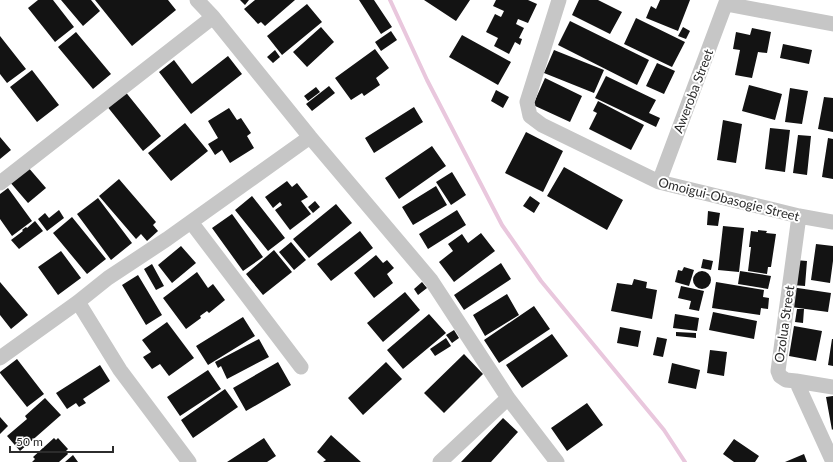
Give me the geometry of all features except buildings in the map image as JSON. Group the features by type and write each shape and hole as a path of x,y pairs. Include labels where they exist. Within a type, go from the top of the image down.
{"street":[{"path":"197,0 213,17 310,137 431,280 508,398 558,462"},
{"name":"Omoigui-Obasogie Street","path":"559,0 527,102 530,116 542,125 659,182 799,216 833,222"},
{"path":"726,2 833,24"},
{"name":"Aweroba Street","path":"659,182 726,2"},
{"path":"0,183 213,17"},
{"path":"0,358 78,302 108,278 191,222 310,137"},
{"name":"Ozolua Street","path":"799,216 778,371 780,376 786,380 833,387"},
{"path":"191,222 301,366"},
{"path":"78,302 120,370 189,462"},
{"path":"796,381 833,462"},
{"path":"440,462 508,398"}],"waterway":[{"path":"390,0 427,80 502,225 541,281 664,430 685,462"}]}
